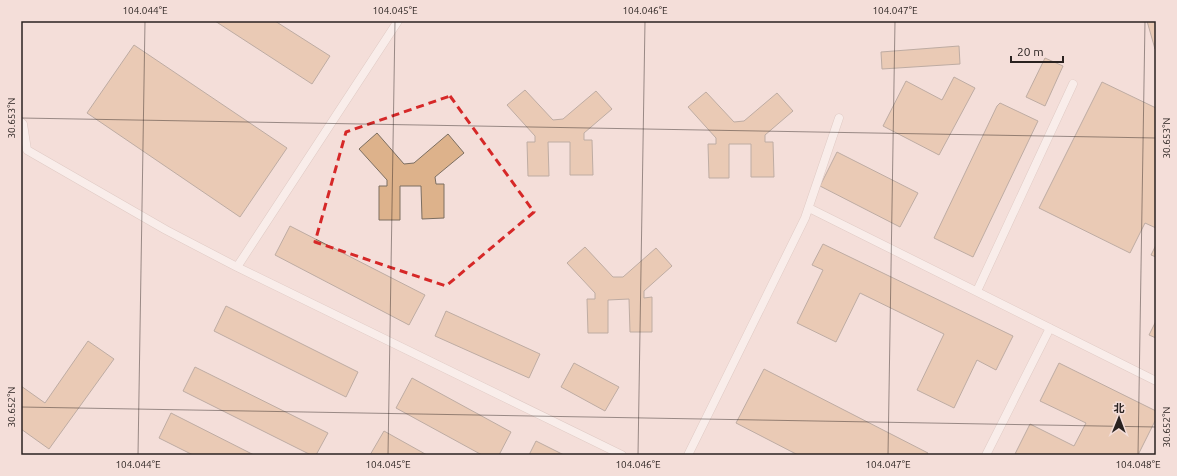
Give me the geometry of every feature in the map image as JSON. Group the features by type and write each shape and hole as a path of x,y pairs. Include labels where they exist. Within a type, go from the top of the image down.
{"lane":[{"path":"237,267 398,21"},
{"path":"976,292 1073,84"},
{"path":"688,455 805,218 838,118"},
{"path":"21,122 23,124 27,150 166,230 237,267 622,455"},
{"path":"809,208 1156,381"},
{"path":"986,455 1050,328"}],"highlighted area":[{"path":"450,96 534,212 446,286 315,242 346,132"}],"building":[{"path":"215,21 275,21 330,56 312,84"},
{"path":"1147,21 1156,21 1156,49 1155,49"},
{"path":"134,45 287,148 240,217 87,113"},
{"path":"959,46 960,64 882,69 881,52"},
{"path":"1045,58 1063,66 1045,106 1026,97"},
{"path":"954,77 975,88 939,155 883,126 906,81 942,100"},
{"path":"1102,82 1156,108 1156,228 1145,223 1130,253 1039,208"},
{"path":"525,90 553,120 563,119 596,91 612,109 584,133 584,140 592,140 593,175 570,175 570,142 548,142 549,176 528,176 527,142 535,142 535,136 507,105"},
{"path":"706,92 734,122 744,121 777,93 793,111 765,135 765,142 773,142 774,177 751,177 751,144 729,144 729,178 709,178 708,144 716,144 716,138 688,107"},
{"path":"1000,103 1038,121 973,257 934,238 997,106"},
{"path":"377,133 404,164 414,163 448,134 464,153 435,177 436,184 444,184 444,218 422,219 421,186 400,186 400,220 379,220 379,186 387,186 387,180 359,149"},
{"path":"837,152 918,193 900,227 820,186"},
{"path":"290,226 425,295 409,325 275,255"},
{"path":"823,244 1013,336 996,370 977,360 954,408 917,390 944,334 860,293 836,342 797,323 823,270 812,265"},
{"path":"1156,245 1156,257 1151,255"},
{"path":"585,247 613,277 623,277 656,248 672,266 644,291 644,298 652,297 652,332 630,332 629,299 608,300 608,333 588,333 587,299 595,299 595,293 567,263"},
{"path":"226,306 358,372 346,397 214,331"},
{"path":"446,311 540,354 529,378 435,336"},
{"path":"1156,321 1156,338 1149,335"},
{"path":"88,341 114,359 49,449 21,429 21,386 45,403"},
{"path":"574,363 619,387 605,411 561,387"},
{"path":"1059,363 1156,411 1156,419 1138,455 1015,454 1030,424 1074,446 1086,423 1040,401"},
{"path":"195,367 328,433 316,455 311,455 183,391"},
{"path":"764,369 928,453 927,455 798,455 736,423"},
{"path":"412,378 511,432 499,455 482,455 396,408"},
{"path":"171,413 254,455 193,455 159,438"},
{"path":"384,431 427,455 370,455"},
{"path":"536,441 564,455 529,455"}]}
